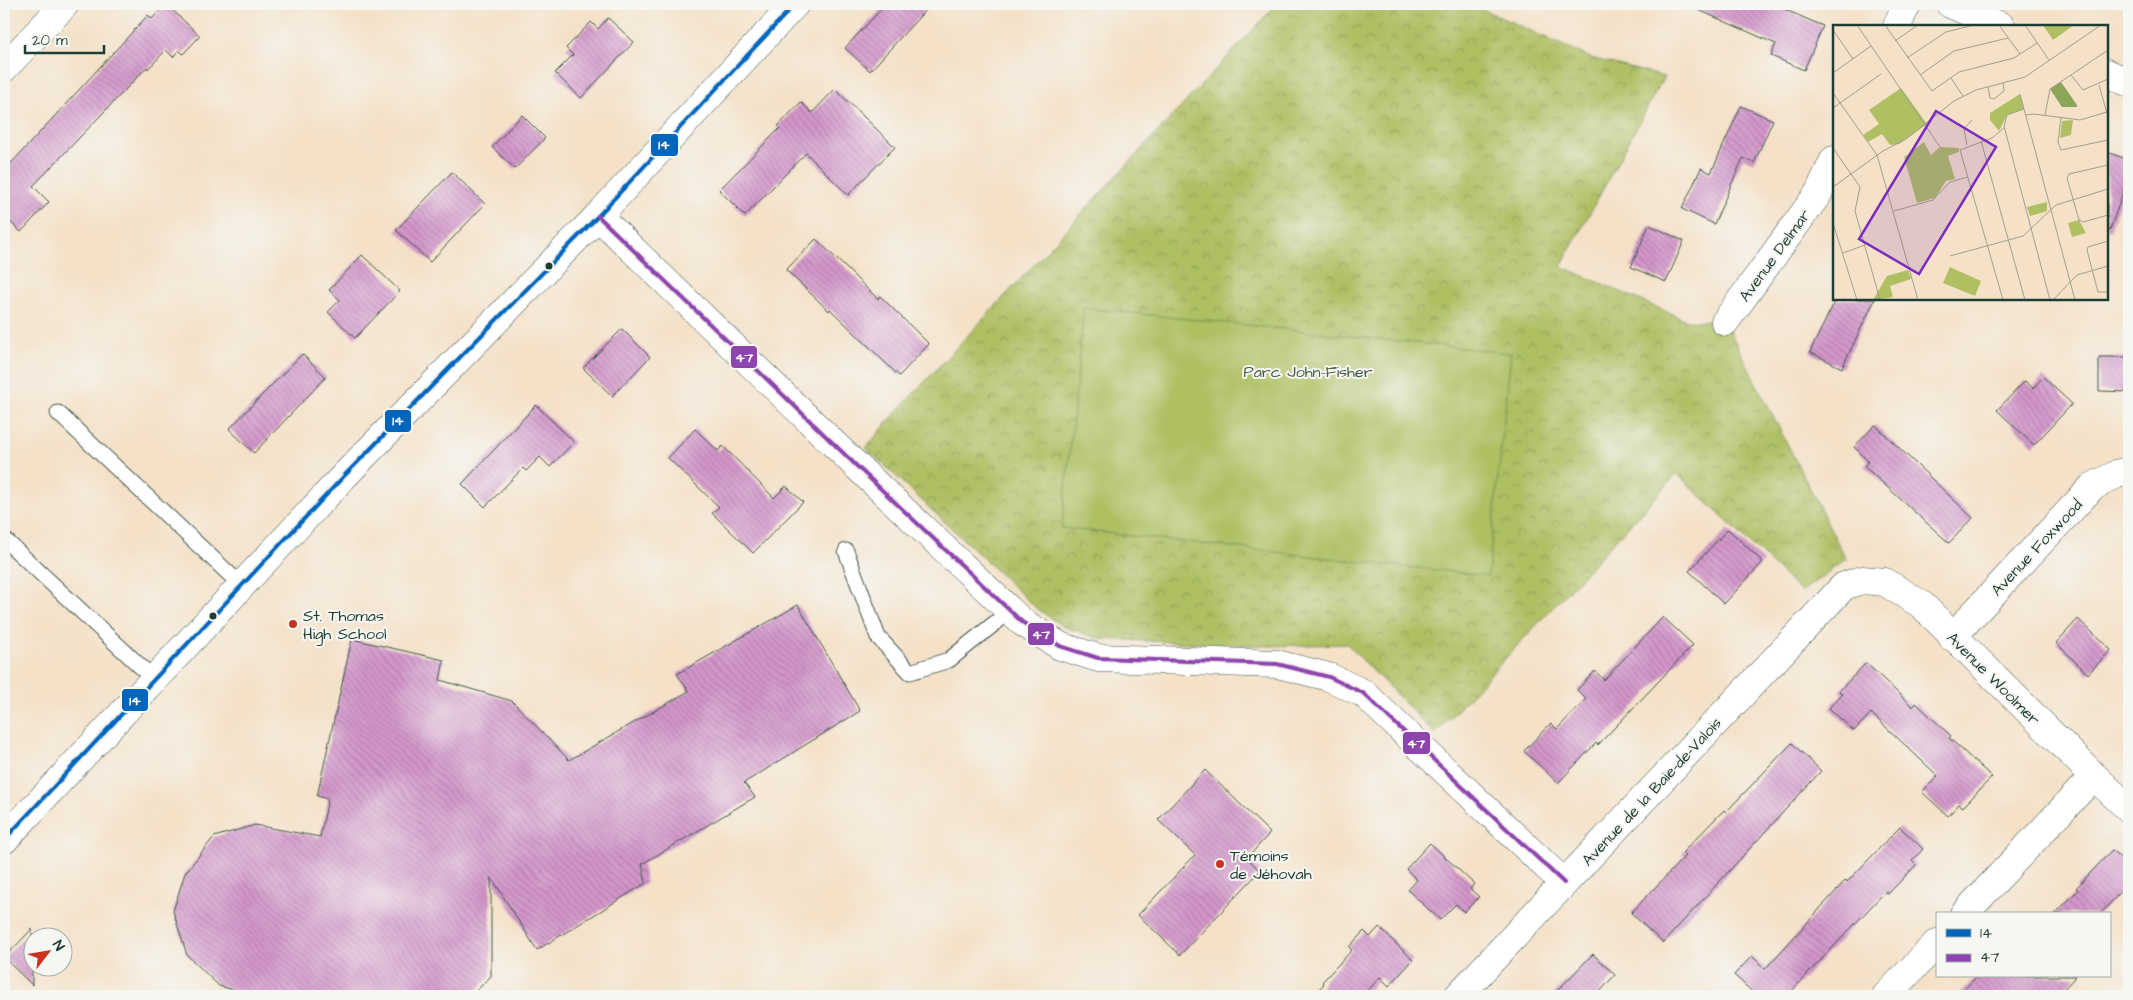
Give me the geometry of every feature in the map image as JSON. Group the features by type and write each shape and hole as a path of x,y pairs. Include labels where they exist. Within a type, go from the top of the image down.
{"street":[{"path":"4,68 65,4"},
{"path":"4,840 345,476 598,216 795,4"},
{"path":"1897,25 1907,4"},
{"path":"1950,4 1999,25"},
{"path":"2108,73 2129,83"},
{"name":"Avenue Delmar","path":"1725,322 1818,194 1833,162"},
{"path":"598,216 865,474 1022,622 1060,646 1098,658 1277,664 1328,677 1363,693 1564,883"},
{"name":"Avenue Foxwood","path":"1952,636 2092,487 2119,473 2129,473"},
{"name":"Avenue Woolmer","path":"1844,586 1862,580 1885,582 1922,605 2129,809"},
{"name":"Avenue de la Baie-de-Valois","path":"1458,996 1844,586"},
{"path":"1966,912 2094,776"},
{"path":"1886,996 1936,944"}],"lane":[{"path":"58,413 242,586"},
{"path":"4,539 155,680"},
{"path":"846,551 878,637 910,672 949,660 1010,612"}],"green space":[{"name":"Parc John-Fisher","path":"1277,4 1471,4 1591,58 1664,77 1561,266 1686,320 1725,322 1846,559 1801,592 1677,474 1435,734 1347,644 1269,646 1100,639 1062,626 1035,607 866,448 890,419"},
{"path":"1084,308 1511,353 1488,576 1062,528"}],"building":[{"path":"166,4 200,36 183,54 179,50 173,57 166,50 148,69 147,67 33,186 49,202 21,232 4,216 4,171 148,15 152,19"},
{"path":"886,4 931,4 870,71 845,48"},
{"path":"1685,4 1772,4 1823,26 1804,70 1771,56 1776,44"},
{"path":"608,18 634,42 581,98 555,73 573,55 566,48 591,22 598,29"},
{"path":"835,89 895,147 848,195 806,153 745,216 719,190 780,128 778,126 801,102 812,113"},
{"path":"1741,106 1773,120 1754,163 1743,158 1714,224 1682,209 1701,168 1711,173"},
{"path":"522,115 545,138 515,169 492,147"},
{"path":"2108,152 2129,160 2129,175 2110,230 2108,230"},
{"path":"452,172 485,204 430,262 396,230"},
{"path":"1649,225 1684,241 1666,282 1631,267"},
{"path":"816,239 878,299 880,296 929,344 899,376 830,309 829,311 786,270"},
{"path":"362,255 400,291 355,338 328,312 340,300 329,290"},
{"path":"1836,300 1875,300 1842,368 1810,352"},
{"path":"622,329 650,357 612,396 583,368"},
{"path":"302,354 326,377 254,453 229,429"},
{"path":"2099,357 2129,357 2129,392 2099,391"},
{"path":"2043,377 2072,404 2034,445 1997,410 2025,381 2033,388"},
{"path":"536,405 574,442 550,467 540,457 526,471 523,468 485,507 462,484"},
{"path":"1875,425 1973,518 1949,543 1864,466 1868,461 1854,447"},
{"path":"695,429 718,451 723,446 774,498 786,486 803,502 753,553 712,513 719,507 668,458"},
{"path":"1728,529 1763,562 1724,604 1689,571"},
{"path":"798,605 860,711 744,783 755,797 642,864 646,883 537,950 491,877 491,976 471,996 259,996 219,986 187,955 173,911 185,873 214,837 255,825 320,837 328,799 317,796 352,639 444,660 440,680 512,701 569,760 689,691 677,674"},
{"path":"1663,617 1693,645 1598,745 1596,743 1558,783 1524,751 1551,723 1557,729 1586,699 1577,690 1595,671 1604,680"},
{"path":"2078,619 2111,650 2088,674 2056,643"},
{"path":"1866,663 1913,707 1916,703 1951,736 1949,738 1992,777 1963,807 1959,804 1948,816 1922,792 1938,776 1871,713 1854,731 1829,708 1842,694 1839,691"},
{"path":"1792,743 1821,771 1663,943 1631,913 1685,856 1682,853 1724,810 1726,812"},
{"name":"Témoins de Jéhovah","path":"1205,770 1270,833 1247,858 1260,871 1180,955 1138,915 1195,855 1158,820"},
{"path":"1900,827 1923,849 1912,861 1916,865 1888,894 1885,892 1787,996 1757,996 1734,975 1752,956 1765,969 1846,880 1847,882"},
{"path":"1430,843 1474,884 1470,889 1479,897 1464,912 1456,904 1440,920 1408,890 1417,880 1406,869"},
{"path":"2112,850 2129,866 2129,883 2102,912 2057,912 2078,890 2076,888"},
{"path":"1379,927 1413,960 1389,986 1380,977 1363,996 1312,996 1324,984 1322,982 1352,950 1349,947 1364,931 1370,937"},
{"path":"22,939 22,975 4,958"},
{"path":"1593,954 1615,975 1596,996 1552,996"},
{"path":"25,978 32,978 32,985"},
{"path":"1975,978 2074,978 2057,996 1958,996"}],"transit line":[{"name":"14","path":"4,840 345,475 598,216 795,4"},
{"name":"47","path":"598,216 865,474 1022,622 1060,646 1098,658 1277,664 1329,677 1363,693 1564,883"}],"place":[{"name":"St. Thomas High School","path":"293,624"},
{"name":"Témoins de Jéhovah","path":"1220,864"}]}
